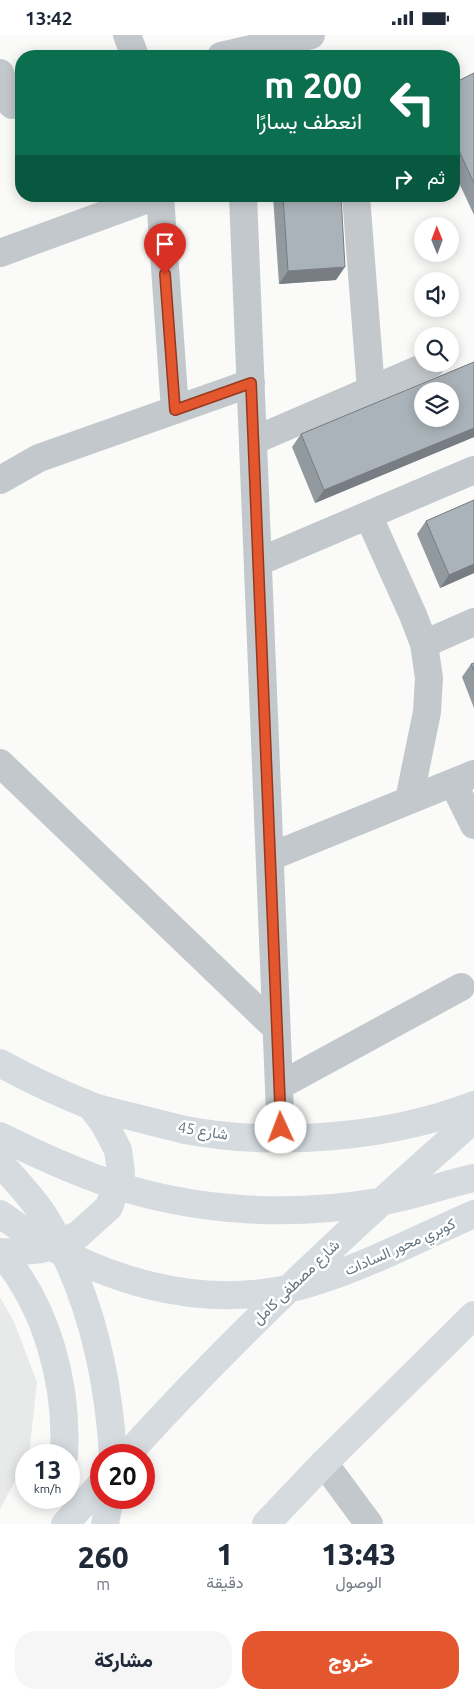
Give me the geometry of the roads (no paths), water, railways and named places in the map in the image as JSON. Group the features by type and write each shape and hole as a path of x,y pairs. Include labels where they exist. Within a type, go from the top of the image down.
{"main road":[{"name":"شارع 45","path":"0,1063 27,1078 91,1106 185,1130 226,1135 281,1138 346,1135 426,1120 474,1105"},
{"path":"1,1253 42,1249 78,1235 109,1207 121,1173 118,1150 105,1125 91,1106"},
{"name":"شارع مصطفى كامل","path":"137,1444 222,1355 313,1265 406,1178 474,1119"},
{"path":"0,1135 41,1156 112,1184 148,1194 221,1207 261,1211 340,1208 403,1197 474,1178"},
{"path":"0,1163 45,1218 63,1251 78,1287 91,1322 100,1357 107,1391 112,1444"},
{"name":"كوبري محور السادات","path":"0,1214 57,1250 118,1277 149,1287 215,1296 248,1295 279,1291 309,1284 338,1274 474,1214"},
{"path":"1,1253 18,1275 35,1305 47,1336 57,1370 63,1404 65,1444"},
{"path":"266,1524 324,1463 474,1315"},
{"path":"65,1524 90,1496"},
{"path":"54,1524 57,1509"},
{"path":"105,1524 108,1509"}],"street":[{"path":"127,35 133,50"},
{"path":"244,50 299,36"},
{"path":"0,73 11,105"},
{"path":"0,253 141,202"},
{"path":"158,202 175,410"},
{"path":"242,202 281,1138"},
{"path":"356,202 370,390"},
{"path":"253,441 414,371"},
{"path":"0,480 39,458 251,383"},
{"path":"258,562 474,470"},
{"path":"368,515 424,644 429,678 427,712 409,801"},
{"path":"424,644 474,622"},
{"path":"0,763 276,1027"},
{"path":"270,857 464,778 474,825"},
{"path":"279,1086 461,987"},
{"path":"324,1463 370,1524"}]}
